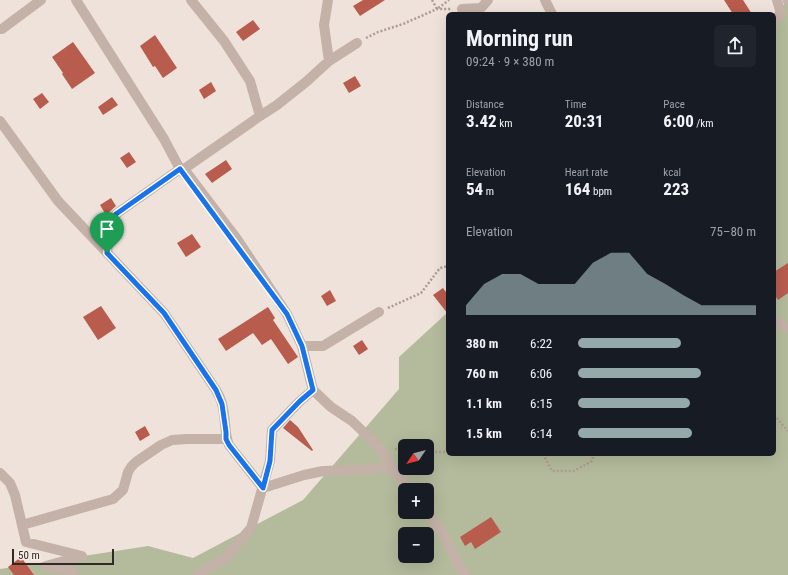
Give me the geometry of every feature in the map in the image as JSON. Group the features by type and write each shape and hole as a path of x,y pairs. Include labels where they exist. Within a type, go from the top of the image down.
{"street":[{"path":"0,29 40,0"},
{"path":"76,0 164,139 180,169 287,314"},
{"path":"191,0 224,41 250,81 260,116"},
{"path":"328,0 324,25 329,61"},
{"path":"462,9 481,8 488,0"},
{"path":"545,0 551,12"},
{"path":"776,18 781,14 777,0"},
{"path":"357,43 329,61 277,105 184,169 237,239 287,314 302,346 313,390 331,407 352,421 380,448 405,483"},
{"path":"0,121 58,201 164,313 216,390 222,404 226,439 229,445 263,488"},
{"path":"107,253 112,221 116,214 180,169"},
{"path":"302,346 323,346 379,312"},
{"path":"776,321 788,328"},
{"path":"198,575 224,558 251,528 270,461 272,430 300,401 313,390"},
{"path":"22,525 113,499 123,490 131,467 161,444 172,440 226,439"},
{"path":"263,488 304,475 324,471 373,469 385,467 397,473"},
{"path":"0,473 10,483 15,495 26,542 82,556 46,566 74,572"},
{"path":"431,519 442,534 461,569 466,575"}],"path":[{"path":"432,0 437,9"},
{"path":"357,43 378,32 403,24 437,9 449,0"},
{"path":"437,9 462,9"},
{"path":"379,312 421,293 440,268 446,266"},
{"path":"776,417 788,431"},
{"path":"434,452 446,452"},
{"path":"544,456 552,471 574,471 592,461 593,456"}],"green space":[{"path":"788,1 788,575 0,575 0,569 148,546 193,558 303,500 399,389 399,357 446,314 446,456 776,456 775,12"}],"building":[{"path":"363,0 385,0 360,16 353,6"},
{"path":"724,0 743,0 751,12 732,12"},
{"path":"253,20 260,29 243,41 236,32"},
{"path":"155,35 177,68 163,78 155,66 153,67 140,46"},
{"path":"73,42 95,73 72,89 52,57"},
{"path":"355,76 361,86 349,93 343,83"},
{"path":"211,82 216,91 204,99 199,90"},
{"path":"42,93 49,102 40,109 33,99"},
{"path":"112,97 118,105 103,115 98,107"},
{"path":"129,152 136,162 127,168 120,158"},
{"path":"226,160 232,169 212,183 205,174"},
{"path":"111,198 116,206 106,215 100,205"},
{"path":"192,234 201,247 186,257 177,243"},
{"path":"788,263 788,293 778,300 776,297 776,271"},
{"path":"443,288 446,292 446,311 433,295"},
{"path":"330,290 336,301 327,306 321,296"},
{"path":"101,306 116,328 98,340 83,317"},
{"path":"268,307 275,318 273,320 298,357 288,364 271,339 262,345 253,333 226,351 218,339"},
{"path":"362,340 368,349 359,355 353,346"},
{"path":"290,420 298,427 313,450 312,451 283,428"},
{"path":"145,426 150,435 140,441 135,432"},
{"path":"491,517 501,532 475,549 471,542 465,546 460,537"},
{"path":"21,557 34,575 14,575 8,567"}],"route":[{"path":"180,169 287,314 302,346 313,390 300,401 272,430 270,461 263,488 229,445 226,439 222,404 216,390 164,313 107,253 112,221 116,214 180,169"}]}
